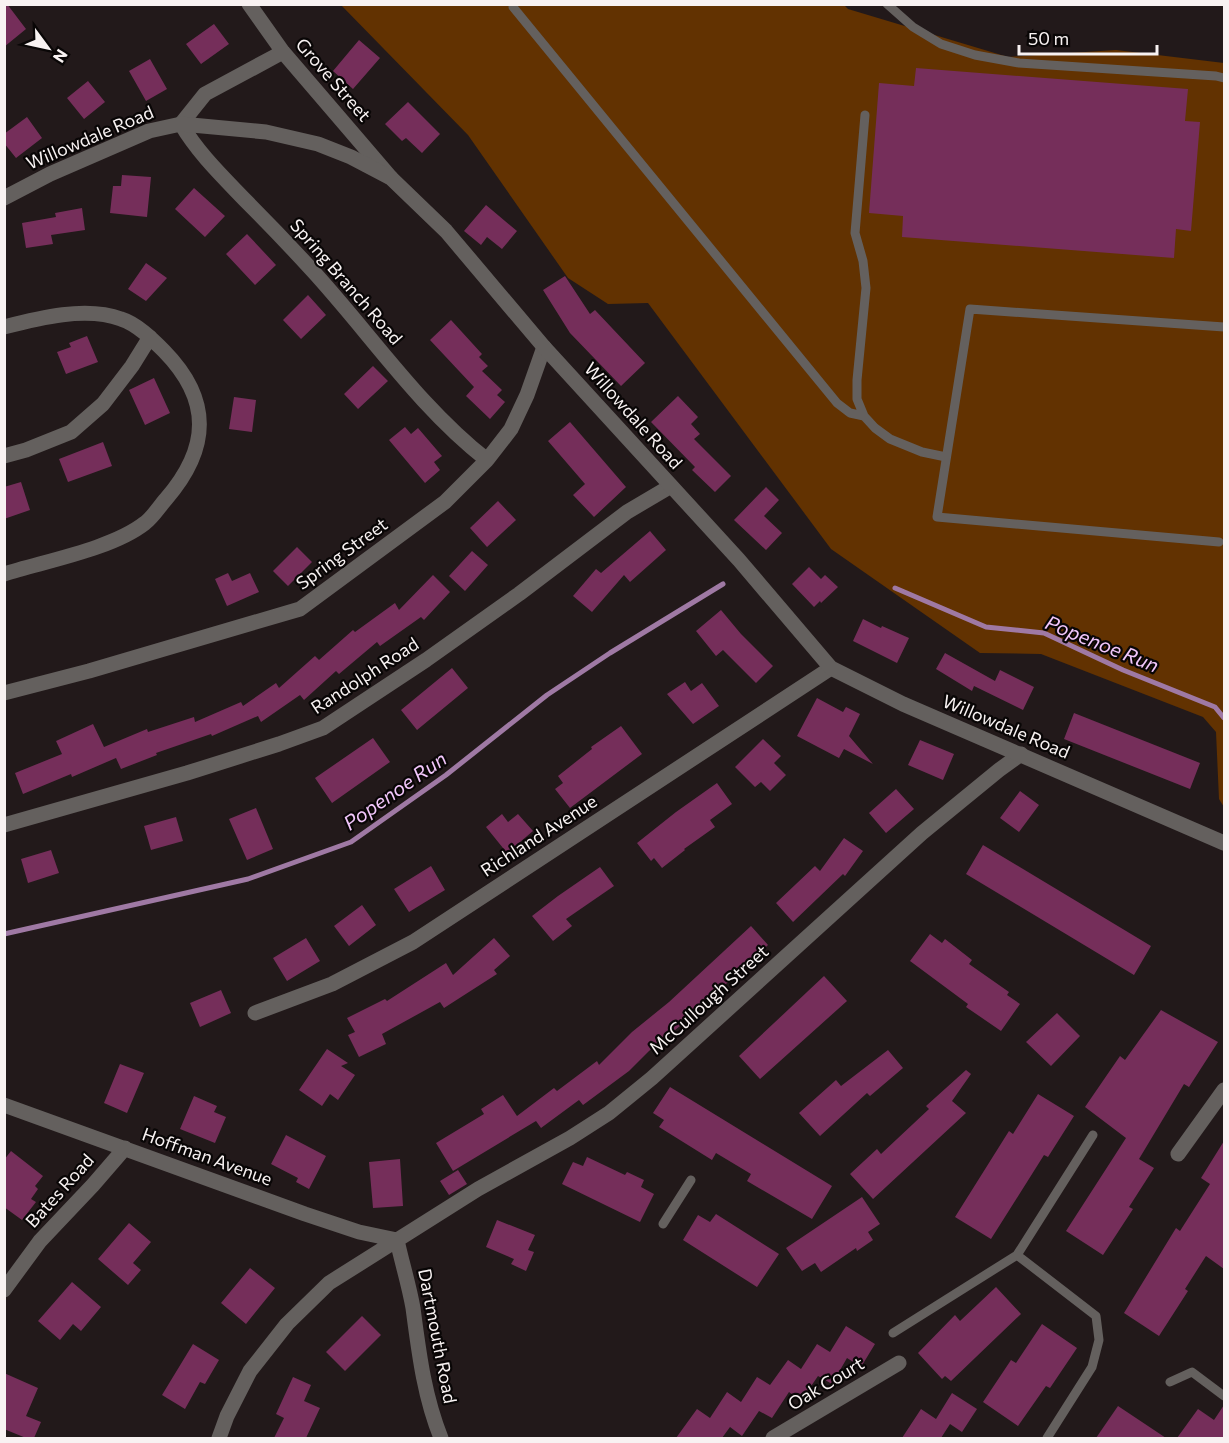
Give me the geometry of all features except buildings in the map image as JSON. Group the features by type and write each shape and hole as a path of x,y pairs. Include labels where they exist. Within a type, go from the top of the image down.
{"street":[{"name":"Grove Street","path":"249,4 283,52 391,178"},
{"path":"181,124 205,94 283,52"},
{"name":"Willowdale Road","path":"4,198 50,174 149,131 181,124 266,132 318,144 351,156 391,178 446,231 544,346 739,560 831,668 903,704 1224,843"},
{"name":"Spring Branch Road","path":"181,124 209,163 321,280 411,388 460,439 487,460"},
{"path":"4,327 31,320 84,312 121,319 150,337 176,363 196,399 201,428 194,457 174,489 145,523 110,543 4,574"},
{"path":"4,456 71,432 103,404 132,366 150,337"},
{"name":"Spring Street","path":"4,693 99,668 300,609 445,502 487,460 511,429 528,395 544,346"},
{"name":"Randolph Road","path":"4,825 187,773 323,728 445,647 627,512 671,486"},
{"name":"Richland Avenue","path":"255,1013 332,984 413,942 831,668"},
{"name":"McCullough Street","path":"219,1438 227,1416 250,1371 287,1324 329,1283 478,1189 570,1138 609,1113 652,1078 922,834 1021,754"},
{"path":"1178,1154 1224,1090"},
{"name":"Hoffman Avenue","path":"4,1105 304,1214 359,1232 398,1240"},
{"name":"Bates Road","path":"4,1290 40,1241 125,1148"},
{"name":"Dartmouth Road","path":"398,1240 412,1306 425,1390 441,1438"},
{"name":"Oak Court","path":"773,1438 899,1363"}],"lane":[{"path":"887,4 913,27 941,44 975,55 1019,63 1224,78"},
{"path":"513,7 837,403 850,413 864,416"},
{"path":"865,115 855,234 863,261 866,288 857,380 858,399 864,416 890,439 922,452 946,457"},
{"path":"1219,542 937,517 970,309 1224,327"},
{"path":"893,1333 1017,1255 1093,1135"},
{"path":"663,1224 691,1180"},
{"path":"1017,1255 1096,1316 1099,1340 1092,1367 1047,1438"},
{"path":"1170,1382 1192,1372 1224,1396"}],"shaded area":[{"path":"341,5 844,5 848,9 1008,57 1116,50 1224,63 1224,807 1219,799 1216,732 1203,717 1041,654 980,653 831,549 648,303 608,304 568,278 468,135"}],"waterway":[{"name":"Popenoe Run","path":"4,934 248,879 351,842 446,775 547,695 610,653 723,584"},
{"name":"Popenoe Run","path":"895,588 986,627 1044,633 1123,670 1215,707 1224,718"}]}
